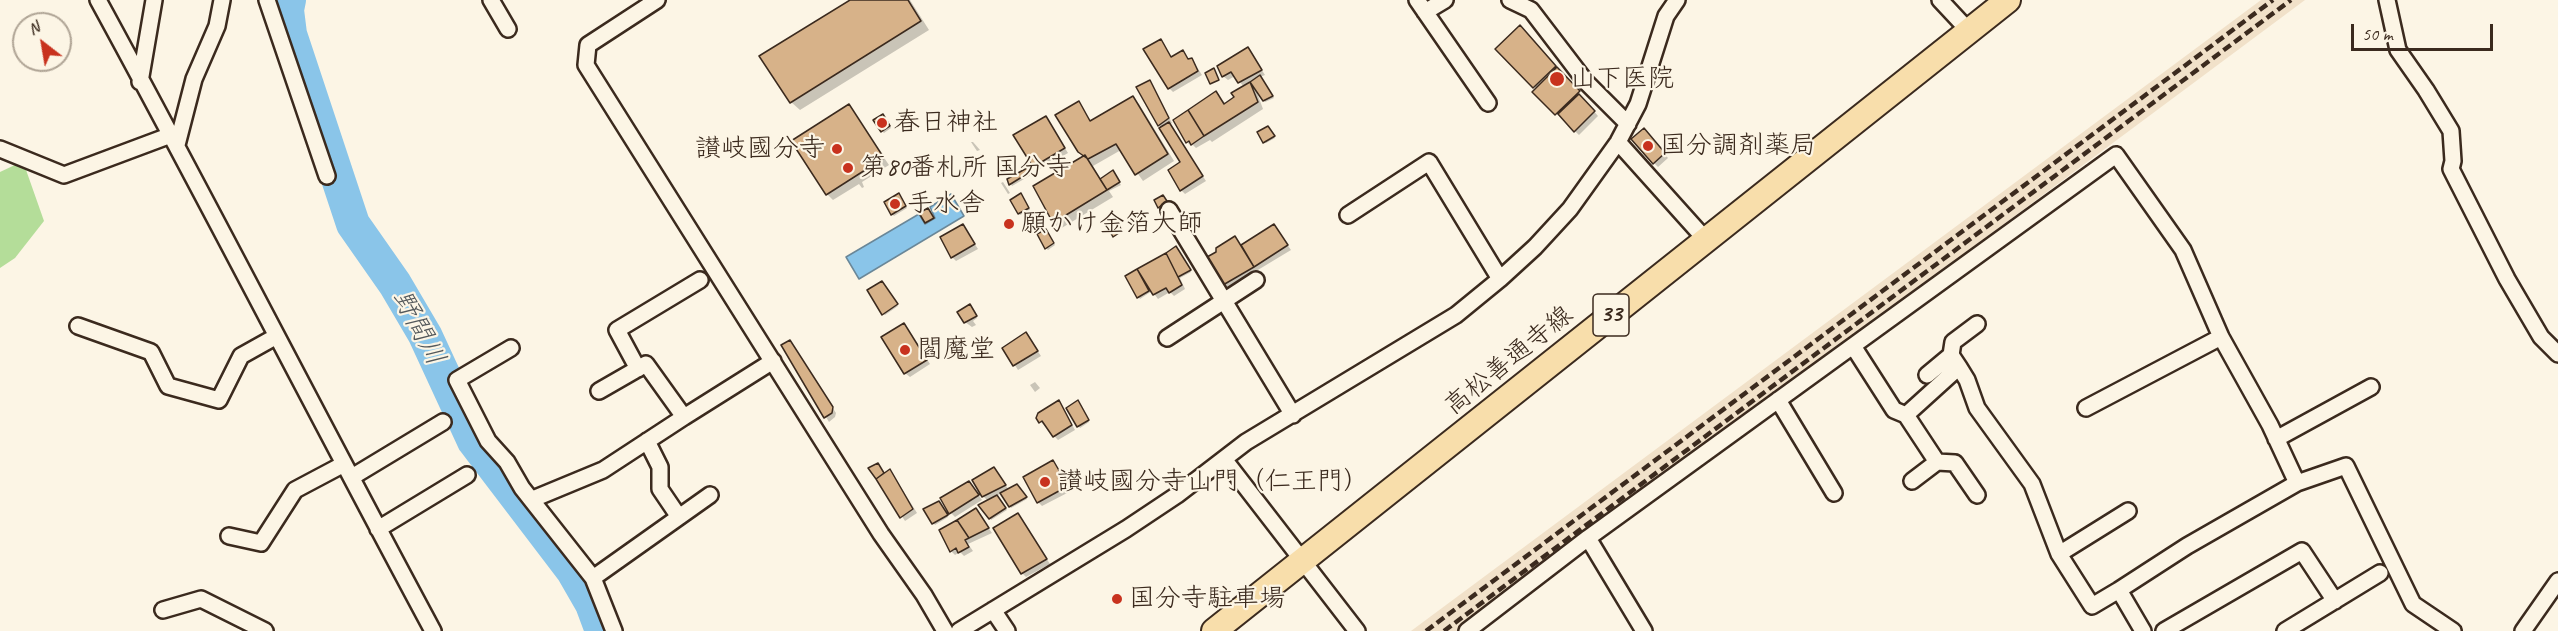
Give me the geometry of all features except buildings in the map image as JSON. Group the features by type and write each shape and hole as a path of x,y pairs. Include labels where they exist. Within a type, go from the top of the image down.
{"main road":[{"name":"高松善通寺線","path":"1214,631 2008,0"}],"street":[{"path":"98,0 433,631"},
{"path":"140,82 154,0"},
{"path":"174,140 194,79 218,26 222,0"},
{"path":"267,0 327,176"},
{"path":"491,0 508,29"},
{"path":"657,0 588,45 586,65 881,534 924,595 945,631"},
{"path":"1445,0 1421,6 1488,103"},
{"path":"1510,0 1531,10 1586,82 1628,124"},
{"path":"959,631 1151,512 1246,442 1456,315 1500,279 1535,247 1570,209 1618,142 1638,105 1666,16 1677,0"},
{"path":"1940,0 1969,31"},
{"path":"2387,0 2398,50 2451,131 2453,161 2451,169 2507,279 2541,337 2558,354"},
{"path":"0,149 64,175 174,140"},
{"path":"1618,142 1706,240"},
{"path":"1467,631 1588,538 2116,155 2183,250 2221,337 2276,438 2297,483"},
{"path":"1348,215 1429,162 1500,279"},
{"path":"1169,210 1293,415"},
{"path":"638,369 617,330 700,280"},
{"path":"1167,338 1222,300 1256,280"},
{"path":"1977,324 1953,342 1955,361 1967,380 1977,408 2032,484 2059,554 2092,606 2187,546 2297,483 2346,466 2413,604 2453,631"},
{"path":"78,326 151,352 168,386 219,400 241,356 275,337"},
{"path":"2086,408 2221,337"},
{"path":"1853,346 1894,410 1906,415 1937,462"},
{"path":"511,348 457,380 488,441 507,462 522,488 533,499 592,578 614,631"},
{"path":"533,499 603,470 773,361"},
{"path":"1927,375 1955,361"},
{"path":"1906,415 1955,361"},
{"path":"599,391 646,364 684,417"},
{"path":"2276,438 2371,387"},
{"path":"1778,400 1834,493"},
{"path":"229,536 261,543 295,490 348,471 443,422"},
{"path":"646,441 660,467 660,489 679,517"},
{"path":"1224,459 1357,631"},
{"path":"1912,481 1937,462 1955,463 1977,495"},
{"path":"378,529 467,475"},
{"path":"592,578 710,495"},
{"path":"2059,554 2128,511"},
{"path":"1588,538 1644,631"},
{"path":"2164,631 2302,550 2335,601"},
{"path":"2284,631 2380,573"},
{"path":"2523,631 2558,581"},
{"path":"2119,590 2143,631"},
{"path":"163,610 201,599 265,631"},
{"path":"993,610 1006,631"}],"shaded area":[{"path":"2261,0 2305,0 1457,631 1411,631"}],"green space":[{"path":"17,164 25,167 44,221 15,258 0,268 0,172"}],"water":[{"path":"951,194 964,216 859,279 846,257 919,214 925,224 935,218 930,207"}],"waterway":[{"name":"野間川","path":"289,0 287,10 290,34 353,224 395,284 425,335 474,441 573,571 592,604 602,631"}],"railway":[{"path":"1426,631 2273,0"},
{"path":"1444,631 2291,0"}],"place":[{"name":"山下医院","path":"1557,79"},
{"name":"春日神社","path":"882,123"},
{"name":"国分調剤薬局","path":"1648,146"},
{"name":"讃岐國分寺","path":"837,149"},
{"name":"第80番札所 国分寺","path":"848,168"},
{"name":"手水舎","path":"895,204"},
{"name":"願かけ金箔大師","path":"1009,224"},
{"name":"閻魔堂","path":"905,350"},
{"name":"讃岐國分寺山門（仁王門）","path":"1045,482"},
{"name":"国分寺駐車場","path":"1117,599"}]}
